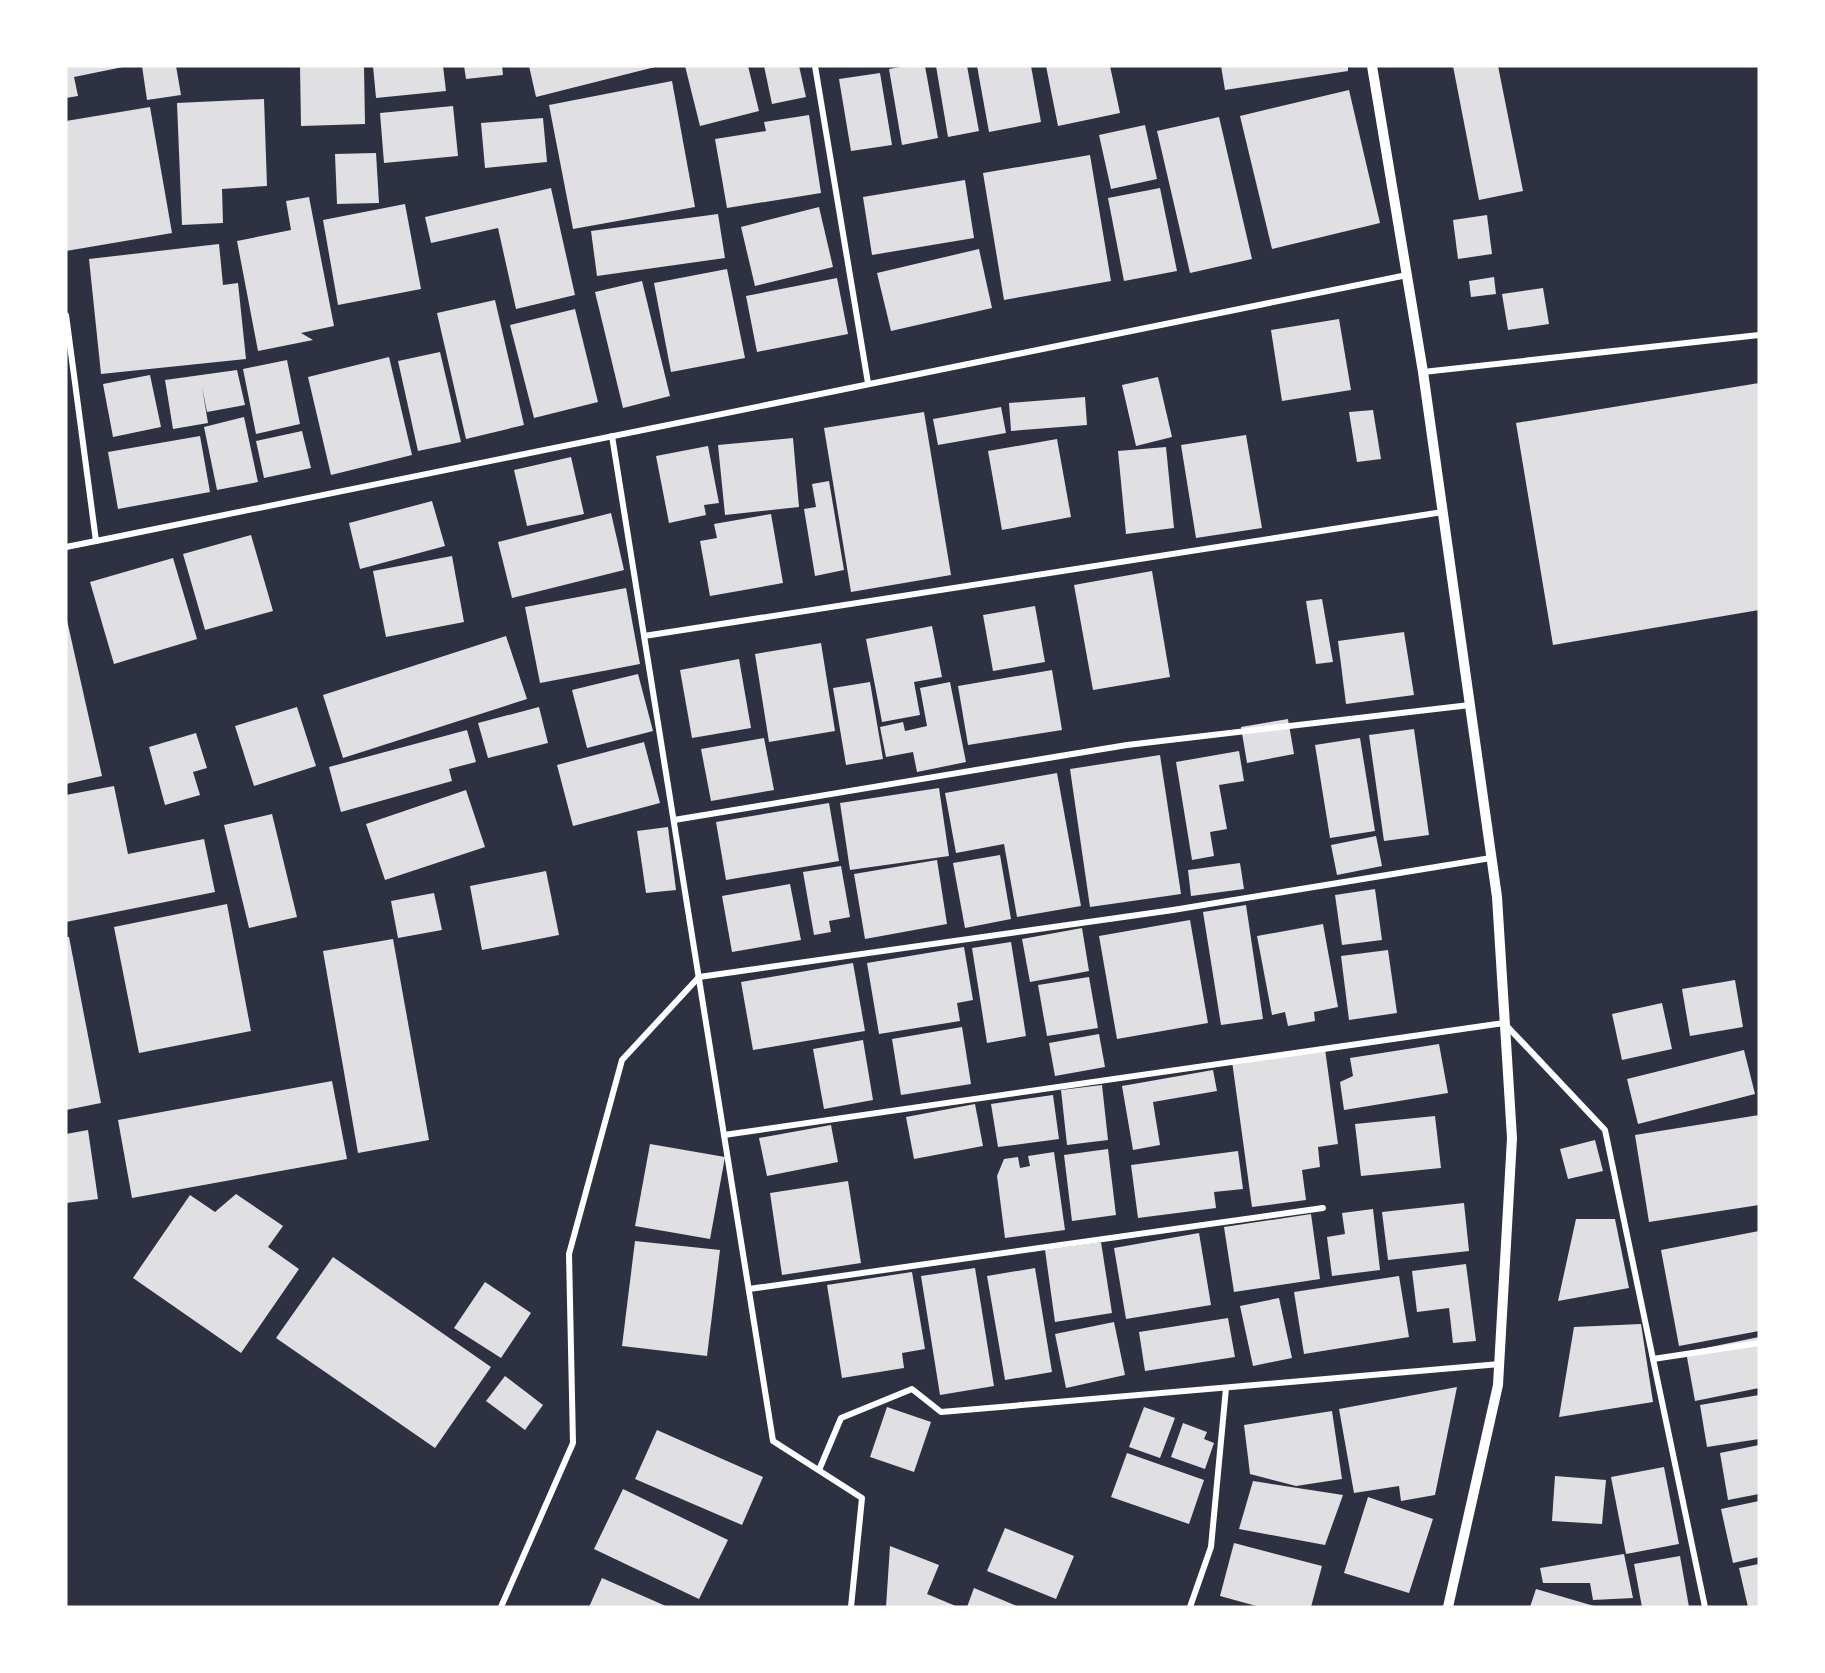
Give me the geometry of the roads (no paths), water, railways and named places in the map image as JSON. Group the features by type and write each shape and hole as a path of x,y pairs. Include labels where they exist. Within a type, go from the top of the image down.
{"street":[{"path":"815,66 868,384"},
{"path":"1372,66 1423,372 1497,897 1512,1138 1498,1385 1448,1607"},
{"path":"66,547 1407,275"},
{"path":"66,315 96,540"},
{"path":"1423,372 1759,335"},
{"path":"612,436 773,1441 862,1498 851,1607"},
{"path":"644,636 1444,512"},
{"path":"674,820 1127,745 1470,705"},
{"path":"501,1607 573,1443 569,1254 622,1060 699,977 1173,910 1491,858"},
{"path":"724,1135 1504,1023"},
{"path":"1504,1023 1605,1130 1704,1607"},
{"path":"748,1289 1323,1208"},
{"path":"1653,1359 1759,1343"},
{"path":"819,1470 841,1418 912,1389 941,1412 1500,1364"},
{"path":"1190,1607 1211,1547 1226,1388"}]}
